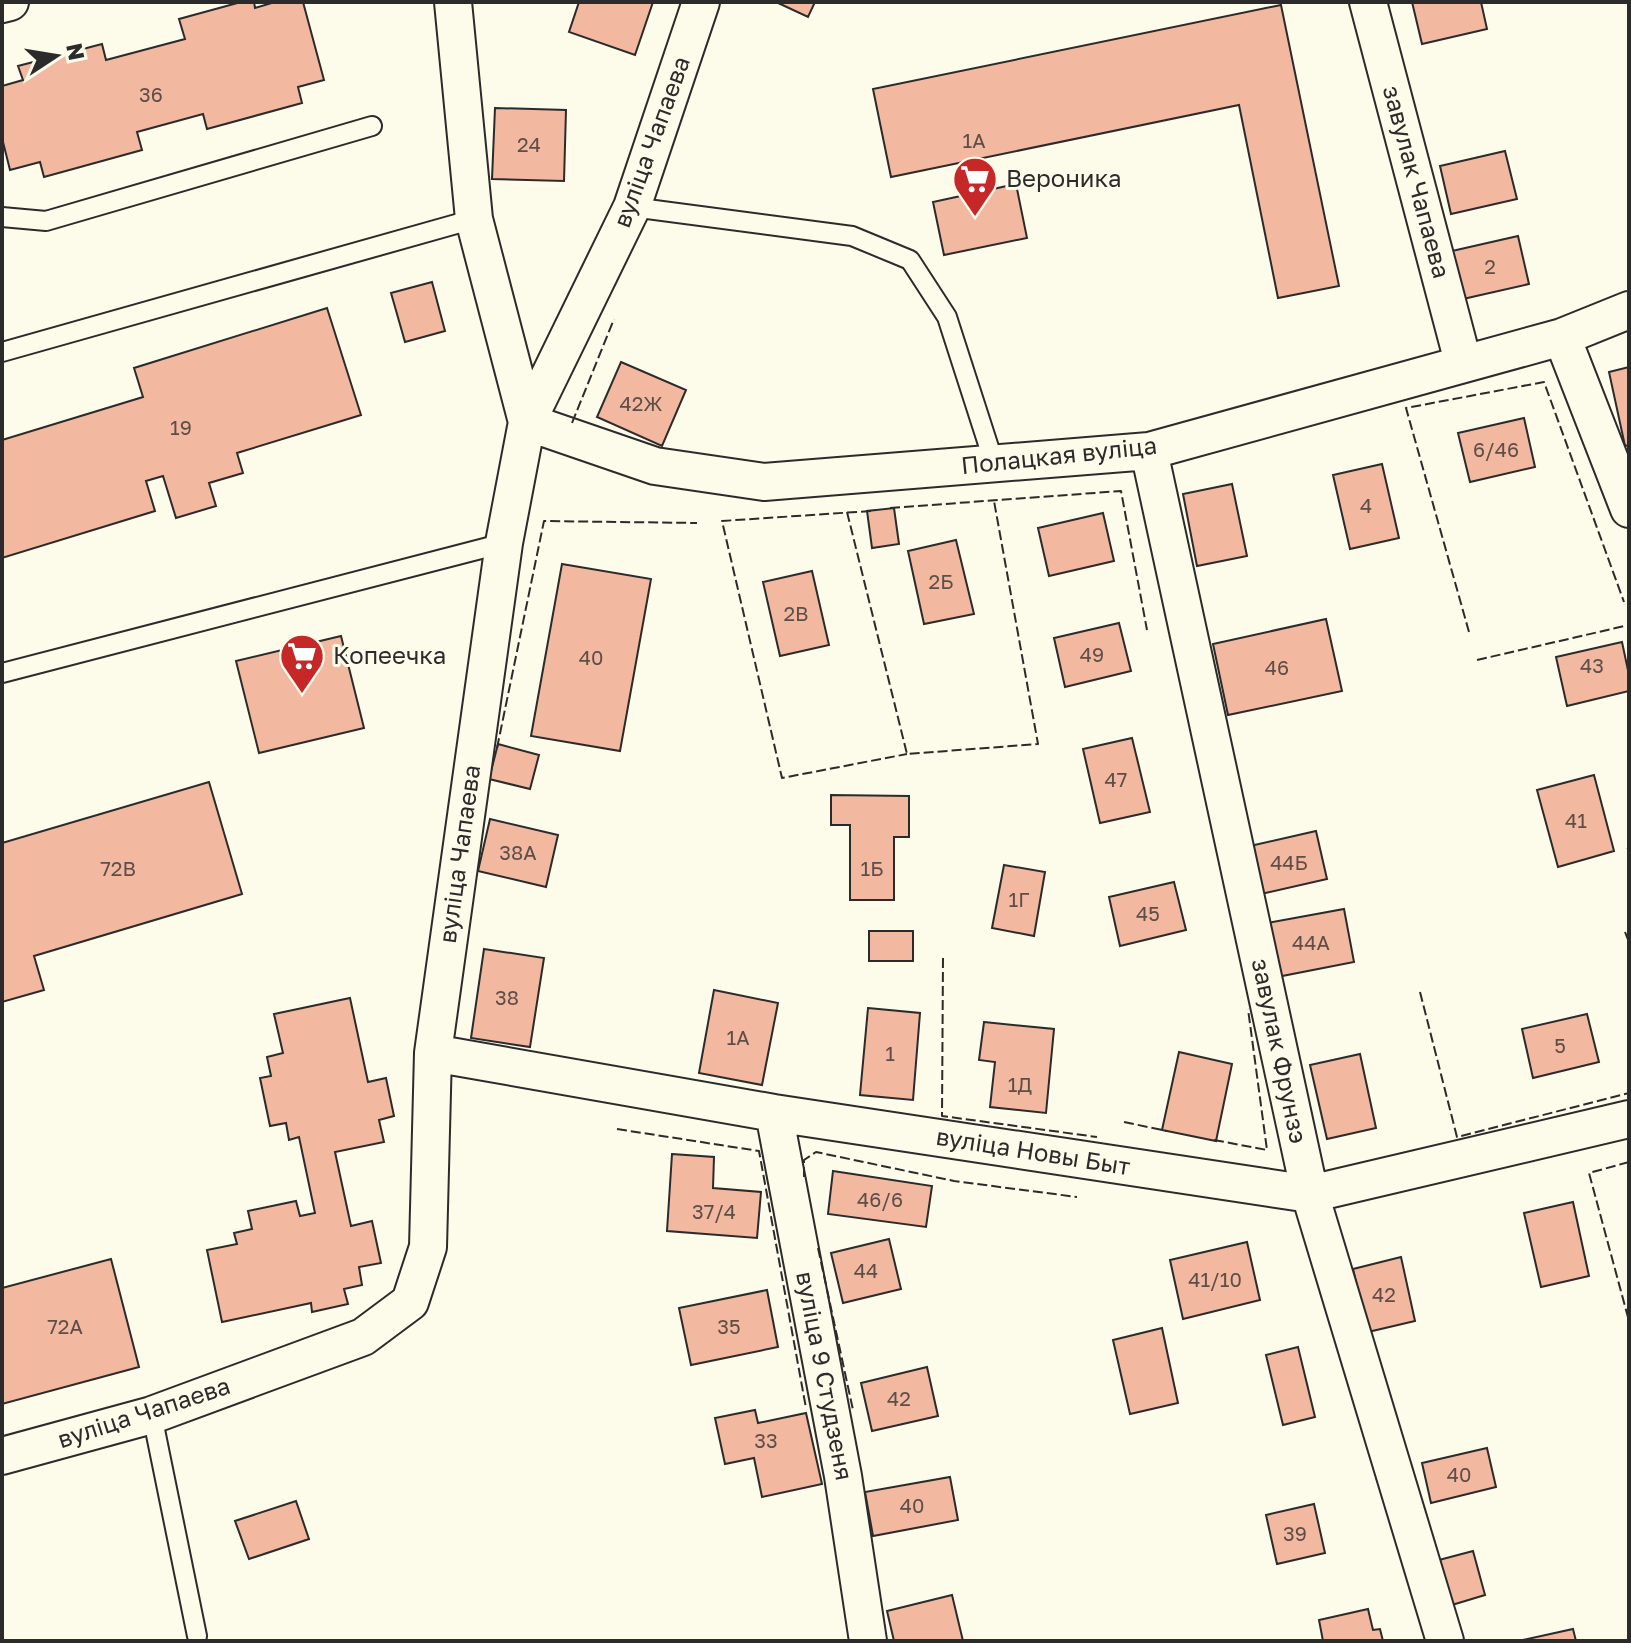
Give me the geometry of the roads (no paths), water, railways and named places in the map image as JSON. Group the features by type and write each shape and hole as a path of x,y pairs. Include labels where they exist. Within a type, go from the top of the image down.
{"street":[{"path":"2,4 10,2"},
{"path":"453,2 474,219 527,422"},
{"name":"вуліца Чапаева","path":"2,1456 152,1415 363,1337 410,1302 428,1247 433,1053 504,543 527,422 632,207 701,2"},
{"name":"завулак Чапаева","path":"1368,2 1463,362"},
{"name":"Полацкая вуліца","path":"527,422 655,466 764,482 1149,451 1562,337 1629,310"},
{"path":"1562,337 1629,509"},
{"name":"завулак Фрунзэ","path":"1149,451 1310,1194 1445,1641"},
{"name":"вуліца Новы Быт","path":"433,1053 774,1113 1310,1194 1629,1119"},
{"name":"вуліца 9 Студзеня","path":"774,1113 843,1476 868,1641"}],"lane":[{"path":"2,217 46,221 372,126"},
{"path":"632,207 852,236 910,260 947,317 994,463"},
{"path":"2,352 474,219"},
{"path":"2,673 504,543"},
{"path":"152,1415 197,1636"}],"place":[{"name":"Вероника","path":"975,218"},
{"name":"Копеечка","path":"302,695"}]}
